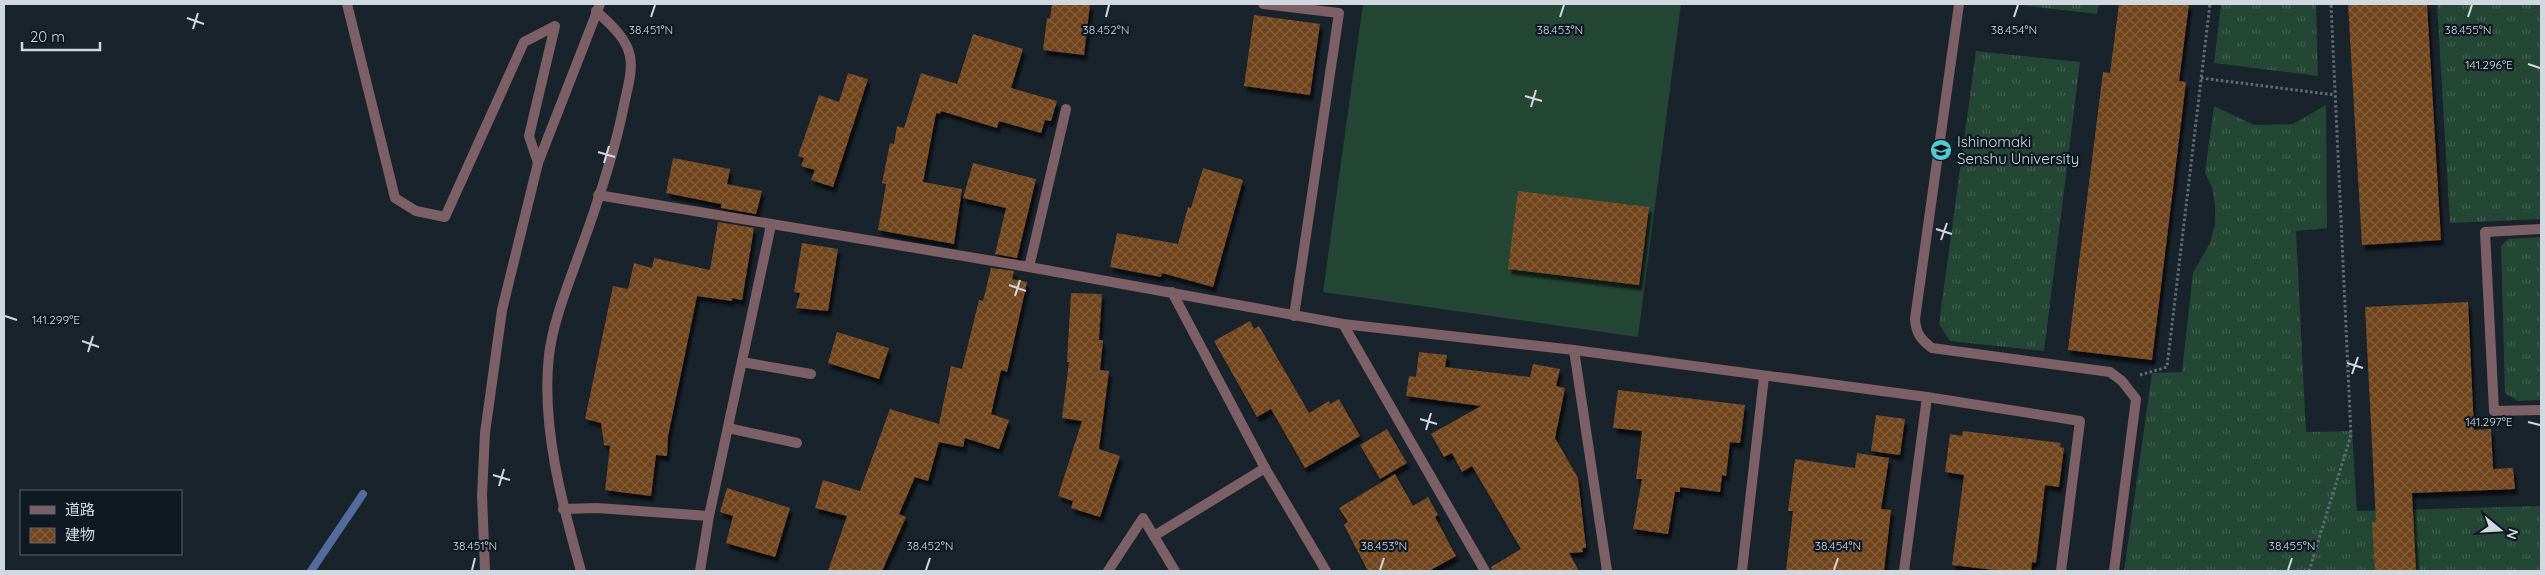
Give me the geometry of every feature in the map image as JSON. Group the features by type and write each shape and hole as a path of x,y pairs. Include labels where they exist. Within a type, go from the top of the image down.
{"street":[{"path":"347,4 395,198 416,211 446,217 524,42 555,26 529,136 538,163"},
{"path":"1263,4 1339,13 1294,316"},
{"path":"1959,4 1914,319 1916,332 1932,348 2110,372 2122,381 2136,399 2114,571"},
{"path":"484,571 482,495 485,434 502,310 538,163 598,8"},
{"path":"581,571 563,508 549,414 549,354 562,301 619,130 630,57 626,43 598,8"},
{"path":"1029,267 1066,109"},
{"path":"598,195 1029,267 1343,324 1574,350 1764,377 1927,397 2080,421 2061,571"},
{"path":"700,571 709,516 771,225"},
{"path":"2541,229 2485,232 2494,411 2541,410"},
{"path":"1172,292 1265,468 1326,571"},
{"path":"1343,324 1485,571"},
{"path":"1574,350 1607,571"},
{"path":"742,362 810,374"},
{"path":"1742,571 1764,377"},
{"path":"1904,571 1927,397"},
{"path":"728,428 797,443"},
{"path":"1154,536 1265,468"},
{"path":"563,508 597,508 709,516"},
{"path":"1108,571 1143,518 1175,571"}],"path":[{"path":"2122,381 2167,367 2210,4"},
{"path":"2309,571 2351,435 2331,4"},
{"path":"2201,78 2336,95"}],"green space":[{"path":"1363,4 1681,4 1638,337 1323,292"},
{"path":"2010,4 2099,4 2097,14"},
{"path":"2221,4 2316,4 2318,76 2214,63"},
{"path":"2437,4 2541,4 2541,219 2450,223"},
{"path":"1976,51 2080,62 2044,351 1950,341 1939,324"},
{"path":"2326,105 2327,228 2296,231 2306,432 2352,431 2357,511 2541,506 2541,571 2124,571 2152,373 2182,372 2193,273 2210,243 2215,224 2215,204 2212,187 2205,173 2214,106 2254,125 2293,124"},
{"path":"2541,237 2541,400 2518,401 2505,393 2501,246 2508,239"}],"building":[{"path":"1052,4 1090,4 1084,55 1043,50 1047,18 1050,19"},
{"path":"2119,4 2189,4 2179,81 2186,82 2152,360 2068,350 2103,72 2110,73"},
{"path":"2348,4 2427,4 2441,240 2362,245"},
{"path":"1254,15 1320,24 1310,95 1244,86"},
{"path":"973,34 1023,49 1011,88 1057,101 1051,121 1045,120 1041,133 999,121 997,128 941,111 940,114 936,113 923,182 962,189 954,244 878,230 886,184 882,183 890,143 894,144 897,126 904,128 921,73 957,84"},
{"path":"848,73 868,79 833,187 811,180 815,170 801,166 804,158 798,156 819,95 839,102"},
{"path":"673,158 730,169 727,184 762,191 756,214 721,208 721,204 666,193"},
{"path":"973,163 1036,179 1017,258 995,254 1006,208 963,198"},
{"path":"1203,168 1243,180 1213,287 1162,273 1161,277 1110,267 1117,233 1178,244 1188,207 1191,208"},
{"path":"1518,191 1649,207 1639,285 1508,269"},
{"path":"718,222 754,228 742,300 732,298 732,301 697,296 668,436 667,456 656,455 651,496 605,490 610,446 604,445 601,423 585,419 613,286 628,289 634,263 652,268 654,258 710,270"},
{"path":"802,243 838,249 828,311 796,308 800,293 794,292"},
{"path":"991,268 1014,271 1012,279 1027,282 1007,372 1001,370 991,414 1009,420 999,449 965,438 963,447 939,442 928,481 915,477 899,514 906,517 882,571 828,571 847,516 815,508 823,480 860,491 890,409 939,424 951,366 962,369 979,300 983,301"},
{"path":"1071,293 1102,294 1099,340 1103,340 1100,370 1109,371 1099,449 1120,456 1100,517 1071,508 1073,501 1058,496 1082,421 1062,418 1069,362 1067,362"},
{"path":"2468,302 2474,430 2491,429 2493,469 2513,468 2515,489 2412,493 2416,571 2375,571 2372,522 2376,522 2365,307"},
{"path":"1250,321 1254,329 1259,326 1309,413 1329,401 1330,404 1339,399 1360,436 1305,468 1271,409 1257,417 1214,341"},
{"path":"837,332 889,348 879,379 828,363"},
{"path":"1419,352 1447,355 1445,367 1530,377 1533,364 1560,369 1556,386 1565,388 1555,438 1578,478 1586,548 1582,548 1583,552 1569,553 1579,571 1492,571 1491,567 1521,549 1472,466 1462,472 1452,453 1444,457 1431,434 1481,406 1406,396 1409,376 1416,377"},
{"path":"1618,390 1745,405 1740,443 1730,442 1726,476 1722,475 1720,492 1680,487 1680,492 1675,492 1668,534 1633,529 1642,479 1636,479 1642,431 1613,428"},
{"path":"1876,415 1905,419 1900,455 1871,451"},
{"path":"1387,429 1407,463 1380,479 1360,445"},
{"path":"1963,431 2061,443 2060,447 2064,448 2059,487 2045,485 2036,563 2032,562 2031,571 2003,571 1952,565 1964,475 1945,472 1950,434 1962,436"},
{"path":"1857,453 1889,458 1881,509 1891,510 1884,571 1786,571 1793,511 1788,511 1795,459 1855,468"},
{"path":"1395,474 1413,506 1428,497 1438,515 1435,517 1456,556 1429,571 1368,571 1344,525 1348,522 1339,508"},
{"path":"727,488 790,508 775,557 726,543 733,516 720,512"}],"waterway":[{"path":"311,571 363,494"}],"place":[{"name":"Ishinomaki Senshu University","path":"1941,150"}]}
